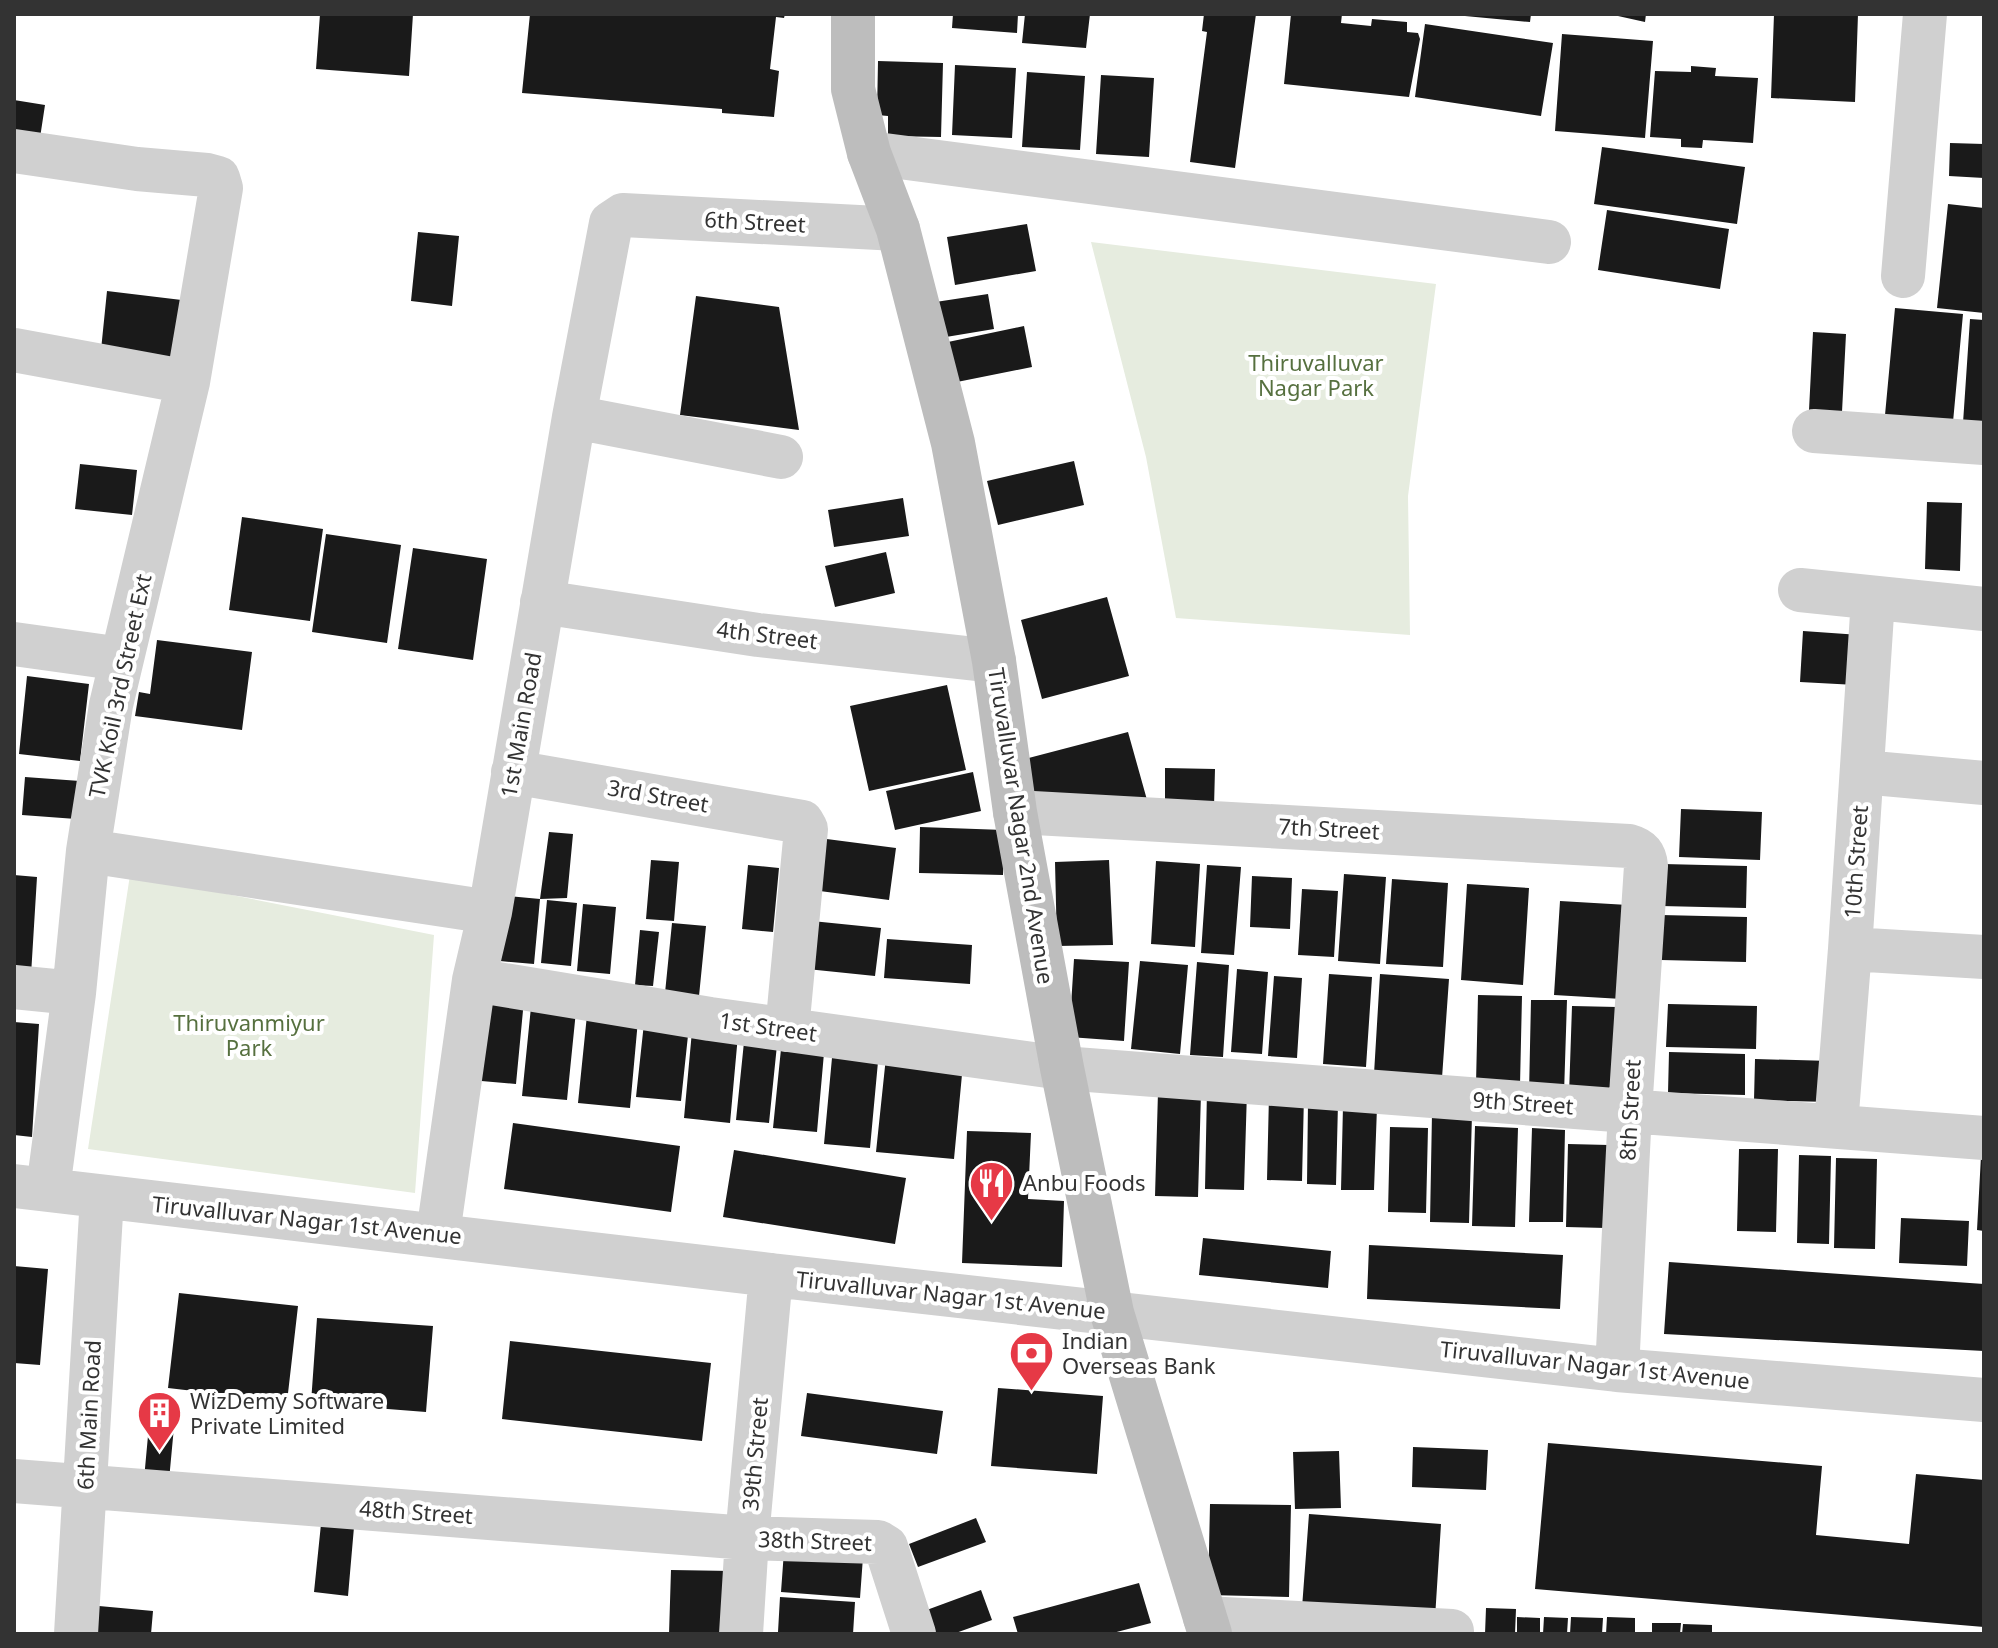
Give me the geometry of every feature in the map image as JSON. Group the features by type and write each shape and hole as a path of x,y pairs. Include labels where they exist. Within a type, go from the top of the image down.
{"street":[{"name":"Tiruvalluvar Nagar 2nd Avenue","path":"853,14 853,89 869,153 898,229 953,443 994,661 1015,812 1062,1068 1112,1313 1207,1626"},
{"path":"1903,276 1925,14"},
{"name":"TVK Koil 3rd Street Ext","path":"14,151 137,169 207,175 218,178 221,188 188,382 111,705 88,851 74,993 31,1187"},
{"path":"869,153 1549,242"},
{"name":"6th Street","path":"614,219 623,215 898,229"},
{"name":"1st Main Road","path":"438,1234 474,980 490,912 608,228 614,219"},
{"path":"14,350 188,382"},
{"path":"574,417 781,457"},
{"path":"1814,431 1984,443"},
{"path":"1800,590 1984,609"},
{"name":"10th Street","path":"1836,1125 1873,599"},
{"name":"4th Street","path":"542,602 758,635 994,661"},
{"path":"14,644 122,659"},
{"name":"3rd Street","path":"513,772 802,822 806,829 787,1030"},
{"path":"1862,772 1984,783"},
{"name":"7th Street","path":"1015,812 1629,846 1641,851"},
{"path":"88,851 490,912"},
{"name":"8th Street","path":"1617,1370 1646,866 1641,851"},
{"path":"1850,949 1984,957"},
{"name":"1st Street","path":"474,980 787,1030 1062,1068"},
{"path":"14,987 74,993"},
{"name":"9th Street","path":"1062,1068 1984,1138"},
{"name":"Tiruvalluvar Nagar 1st Avenue","path":"31,1187 771,1275 1617,1370 1984,1400"},
{"name":"6th Main Road","path":"76,1634 102,1197"},
{"name":"39th Street","path":"741,1634 771,1275"},
{"name":"48th Street","path":"14,1481 747,1538"},
{"name":"38th Street","path":"747,1538 883,1544 914,1634"},
{"path":"1207,1626 1452,1631"}],"green space":[{"name":"Thiruvalluvar Nagar Park","path":"1091,242 1436,284 1408,496 1410,635 1176,618 1146,457"},
{"name":"Thiruvanmiyur Park","path":"130,875 434,935 415,1193 88,1149"}],"building":[{"path":"320,14 413,14 409,76 316,69"},
{"path":"530,14 785,14 784,18 776,17 770,69 779,71 774,117 722,113 722,109 522,93"},
{"path":"953,14 1018,14 1017,33 952,28"},
{"path":"1025,14 1090,14 1086,48 1022,43"},
{"path":"1204,14 1256,14 1235,168 1190,162 1207,32 1202,31"},
{"path":"1291,14 1342,14 1341,23 1371,26 1372,19 1407,22 1407,32 1418,33 1420,39 1409,97 1284,84"},
{"path":"1465,14 1531,14 1530,22"},
{"path":"1609,14 1646,14 1645,22"},
{"path":"1774,14 1858,14 1855,102 1771,98"},
{"path":"1425,24 1553,43 1541,116 1415,97"},
{"path":"1562,34 1653,41 1645,138 1555,131"},
{"path":"878,61 943,63 941,137 888,136 888,116 877,115"},
{"path":"955,65 1016,68 1012,138 952,135"},
{"path":"1691,66 1716,68 1715,76 1758,78 1753,143 1703,140 1702,148 1681,147 1681,139 1650,137 1655,71 1691,72"},
{"path":"1027,72 1085,76 1080,150 1022,147"},
{"path":"1101,75 1154,78 1149,157 1096,154"},
{"path":"14,100 45,105 38,151 14,147"},
{"path":"1950,143 1984,144 1984,178 1949,176"},
{"path":"1602,147 1745,167 1737,224 1594,204"},
{"path":"1948,204 1984,208 1984,313 1937,308"},
{"path":"1607,210 1729,229 1720,289 1598,270"},
{"path":"1027,224 1036,271 955,285 947,237"},
{"path":"418,232 459,236 452,306 411,301"},
{"path":"107,291 190,301 183,360 101,350"},
{"path":"988,294 994,329 934,339 929,303"},
{"path":"696,296 779,307 799,430 680,415"},
{"path":"1895,308 1963,314 1953,422 1885,415"},
{"path":"1970,319 1984,320 1984,424 1963,423"},
{"path":"1024,326 1032,367 957,382 948,342"},
{"path":"1813,332 1846,334 1842,412 1809,410"},
{"path":"1074,461 1084,505 998,525 987,481"},
{"path":"80,464 137,470 132,515 75,509"},
{"path":"903,498 909,536 834,547 828,510"},
{"path":"1927,502 1962,503 1960,571 1925,569"},
{"path":"242,517 323,529 310,621 229,610"},
{"path":"326,534 401,545 387,643 312,632"},
{"path":"413,548 487,559 473,660 398,649"},
{"path":"886,552 895,593 835,607 825,566"},
{"path":"1107,597 1129,676 1042,699 1021,620"},
{"path":"1803,631 1860,635 1856,685 1800,682"},
{"path":"157,640 252,652 242,730 135,716 139,692 150,694"},
{"path":"27,676 89,684 80,761 19,754"},
{"path":"947,685 966,770 869,791 850,706"},
{"path":"1128,732 1149,807 1031,798 1021,760"},
{"path":"1165,768 1215,769 1214,807 1165,806"},
{"path":"973,772 981,811 895,830 886,791"},
{"path":"25,777 80,781 76,819 22,815"},
{"path":"1681,809 1762,812 1760,860 1679,857"},
{"path":"920,827 1004,830 1003,875 919,873"},
{"path":"549,832 573,834 567,898 540,899"},
{"path":"819,838 896,848 889,900 812,890"},
{"path":"651,860 679,862 674,921 646,919"},
{"path":"1109,860 1113,945 1057,946 1055,862"},
{"path":"1156,861 1200,864 1195,947 1151,944"},
{"path":"1663,864 1747,866 1746,908 1661,906"},
{"path":"748,865 779,868 773,932 742,929"},
{"path":"1207,865 1241,867 1234,955 1201,953"},
{"path":"1344,874 1386,877 1380,964 1338,961"},
{"path":"14,875 37,877 31,975 14,974"},
{"path":"1252,876 1292,878 1290,929 1250,927"},
{"path":"1392,879 1448,883 1443,967 1386,964"},
{"path":"1467,884 1529,888 1523,985 1461,980"},
{"path":"1302,889 1338,891 1334,957 1298,955"},
{"path":"507,896 540,899 534,964 500,961"},
{"path":"547,900 577,903 571,966 541,963"},
{"path":"1560,901 1628,905 1622,999 1554,995"},
{"path":"583,904 616,907 610,974 577,971"},
{"path":"1661,915 1747,917 1746,962 1661,960"},
{"path":"812,921 881,928 875,976 807,969"},
{"path":"672,923 706,926 699,996 665,993"},
{"path":"640,930 659,932 653,986 635,985"},
{"path":"887,939 972,945 970,984 884,978"},
{"path":"1074,959 1129,962 1124,1041 1069,1037"},
{"path":"1140,961 1188,965 1180,1054 1131,1049"},
{"path":"1197,962 1229,965 1223,1057 1190,1055"},
{"path":"1237,969 1268,972 1262,1054 1231,1052"},
{"path":"1329,974 1372,977 1366,1067 1323,1064"},
{"path":"1380,974 1449,979 1442,1078 1374,1074"},
{"path":"1274,976 1302,978 1297,1058 1268,1056"},
{"path":"1478,995 1522,996 1520,1085 1476,1084"},
{"path":"479,996 524,1000 516,1084 470,1080"},
{"path":"1531,1000 1567,1000 1564,1094 1529,1093"},
{"path":"1668,1004 1757,1006 1756,1049 1666,1047"},
{"path":"1572,1006 1617,1007 1615,1097 1569,1095"},
{"path":"531,1007 576,1011 567,1100 522,1096"},
{"path":"587,1015 638,1020 630,1108 578,1103"},
{"path":"14,1022 39,1024 32,1137 14,1135"},
{"path":"644,1023 689,1026 681,1101 636,1097"},
{"path":"692,1031 738,1035 730,1123 684,1118"},
{"path":"744,1042 777,1045 769,1123 736,1120"},
{"path":"833,1047 879,1051 870,1148 824,1144"},
{"path":"781,1049 824,1053 817,1132 773,1128"},
{"path":"1669,1052 1745,1054 1745,1095 1668,1093"},
{"path":"886,1057 963,1064 954,1159 876,1152"},
{"path":"1755,1059 1831,1061 1830,1102 1754,1100"},
{"path":"1207,1090 1247,1091 1244,1190 1205,1189"},
{"path":"1158,1092 1201,1093 1198,1197 1155,1196"},
{"path":"1269,1095 1304,1095 1302,1181 1267,1180"},
{"path":"1308,1102 1338,1103 1336,1185 1307,1184"},
{"path":"1343,1106 1377,1107 1374,1190 1341,1190"},
{"path":"1432,1113 1472,1114 1469,1223 1430,1222"},
{"path":"513,1123 680,1146 671,1212 504,1189"},
{"path":"1475,1126 1518,1128 1515,1227 1472,1226"},
{"path":"1390,1127 1428,1128 1426,1213 1388,1212"},
{"path":"1532,1128 1565,1130 1563,1222 1529,1222"},
{"path":"967,1131 1031,1133 1028,1199 1064,1201 1062,1267 962,1263"},
{"path":"1568,1144 1609,1145 1606,1228 1566,1227"},
{"path":"1739,1149 1778,1149 1776,1232 1737,1231"},
{"path":"734,1150 906,1178 895,1244 723,1217"},
{"path":"1799,1155 1831,1156 1829,1244 1797,1243"},
{"path":"1981,1156 1984,1156 1984,1231 1977,1230"},
{"path":"1836,1158 1877,1159 1875,1249 1834,1248"},
{"path":"1901,1218 1969,1221 1967,1266 1899,1263"},
{"path":"1203,1238 1331,1251 1328,1288 1199,1275"},
{"path":"1369,1245 1563,1255 1560,1309 1367,1299"},
{"path":"1669,1262 1984,1284 1984,1351 1664,1334"},
{"path":"14,1266 48,1269 40,1365 14,1363"},
{"path":"179,1293 298,1306 287,1402 168,1388"},
{"path":"317,1318 433,1326 426,1412 311,1403"},
{"path":"510,1341 711,1363 702,1441 502,1419"},
{"path":"998,1388 1103,1396 1097,1474 991,1466"},
{"path":"807,1393 943,1411 937,1454 801,1436"},
{"name":"WizDemy Software Private Limited","path":"150,1414 175,1416 168,1491 143,1490"},
{"path":"1548,1443 1822,1466 1816,1535 1909,1544 1916,1474 1984,1480 1984,1627 1535,1589"},
{"path":"1413,1447 1488,1450 1486,1490 1412,1487"},
{"path":"1339,1451 1341,1508 1295,1509 1293,1452"},
{"path":"1210,1504 1291,1505 1289,1597 1208,1595"},
{"path":"1309,1514 1441,1524 1435,1618 1302,1608"},
{"path":"976,1518 986,1542 918,1567 909,1544"},
{"path":"321,1524 354,1527 348,1596 314,1592"},
{"path":"784,1551 863,1557 860,1598 781,1592"},
{"path":"671,1570 732,1571 730,1634 669,1634"},
{"path":"1139,1583 1151,1623 1109,1634 1018,1634 1013,1617"},
{"path":"981,1590 992,1620 953,1634 933,1634 924,1611"},
{"path":"780,1597 855,1602 853,1634 778,1632"},
{"path":"99,1606 153,1611 151,1634 97,1634"},
{"path":"1486,1608 1516,1609 1515,1634 1485,1634"},
{"path":"1517,1617 1540,1618 1540,1634 1517,1634"},
{"path":"1544,1617 1568,1618 1567,1634 1543,1634"},
{"path":"1571,1617 1603,1618 1602,1634 1570,1634"},
{"path":"1607,1617 1635,1618 1635,1634 1606,1634"},
{"path":"1652,1623 1681,1623 1680,1634 1652,1634"},
{"path":"1683,1624 1712,1625 1712,1634 1682,1634"}],"place":[{"name":"Anbu Foods","path":"992,1222"},
{"name":"Indian Overseas Bank","path":"1031,1393"},
{"name":"WizDemy Software Private Limited","path":"159,1453"}]}
